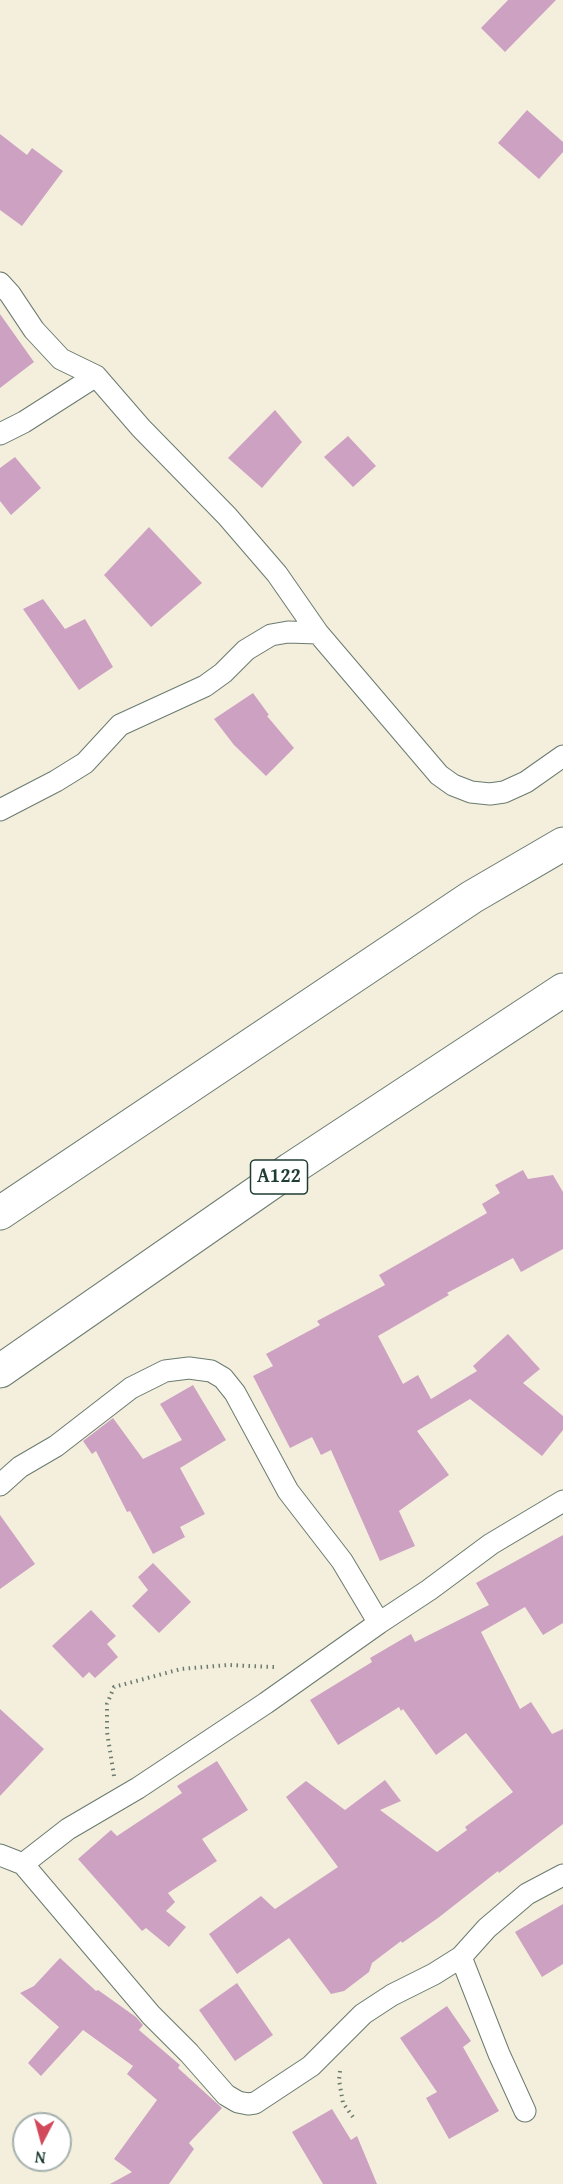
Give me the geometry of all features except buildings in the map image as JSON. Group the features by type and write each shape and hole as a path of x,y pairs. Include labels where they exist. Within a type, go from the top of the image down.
{"highway":[{"path":"0,1213 472,897 563,844"},
{"name":"A122","path":"0,1371 291,1169 563,990"}],"street":[{"path":"0,284 10,294 34,330 61,359 96,375 141,428 227,516 270,566 318,633 439,775 453,785 471,792 490,794 504,792 526,782 563,756"},
{"path":"0,434 24,422 96,375"},
{"path":"0,810 85,763 120,725 205,686 223,673 246,650 271,635 288,632 318,633"},
{"path":"0,1485 20,1467 56,1446 131,1388 165,1371 189,1368 211,1371 223,1378 235,1393 288,1491 342,1561 379,1623"},
{"path":"23,1864 68,1829 117,1800 266,1703 491,1544 563,1501"},
{"path":"0,1855 23,1864 151,2015 226,2095 238,2102 255,2103 311,2066 363,2014 392,1995 434,1974 461,1957 487,1928 527,1894 563,1875"},
{"path":"461,1957 499,2054 525,2111"}],"path":[{"path":"117,1800 107,1732 107,1704 114,1687 181,1669 228,1665 275,1667 305,1675"},
{"path":"347,2030 339,2080 343,2103 355,2120"}]}
